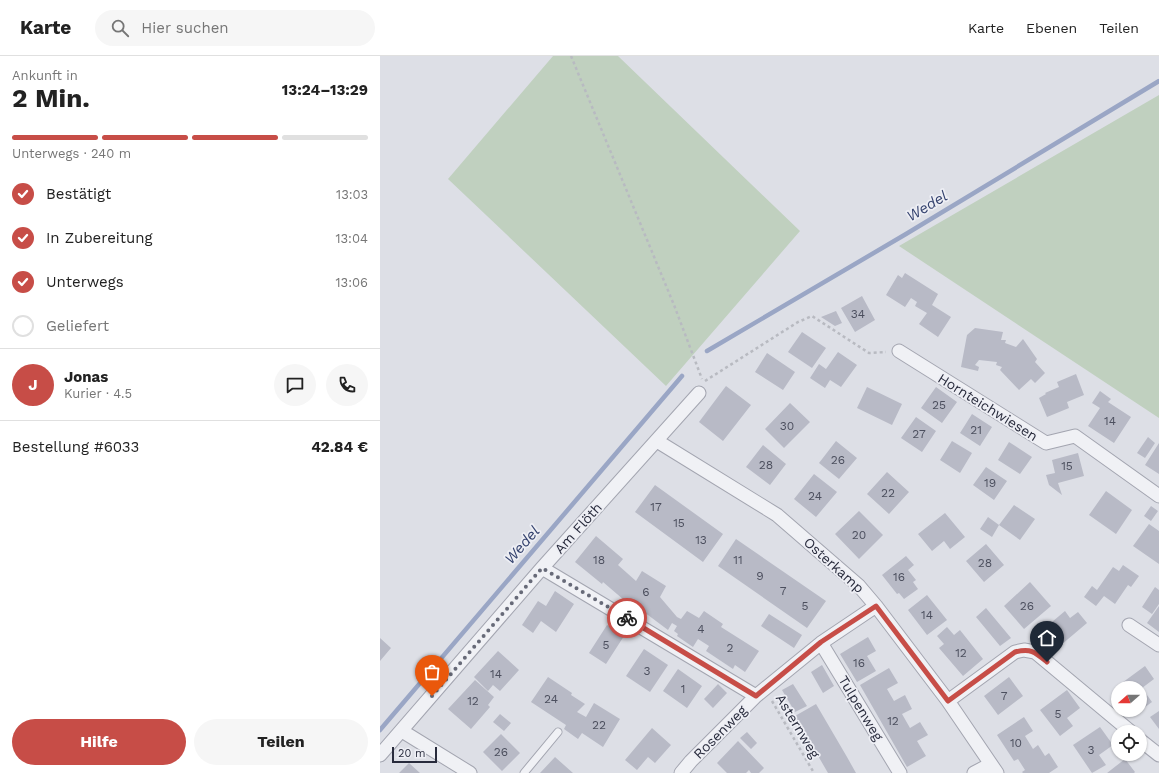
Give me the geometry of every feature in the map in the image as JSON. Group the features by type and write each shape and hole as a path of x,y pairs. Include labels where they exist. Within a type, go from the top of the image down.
{"street":[{"name":"Hornteichwiesen","path":"900,351 1046,443 1075,436 1159,496"},
{"name":"Am Flöth","path":"380,755 542,568 699,393"},
{"name":"Osterkamp","path":"657,441 777,515 859,586 876,606 948,701 994,768"},
{"path":"542,568 760,693"},
{"name":"Rosenweg","path":"681,773 691,761 760,693 821,642 876,606"},
{"path":"1129,625 1159,645"},
{"name":"Tulpenweg","path":"821,642 900,773"},
{"path":"948,701 1015,652 1024,650 1035,652 1123,725"},
{"path":"402,731 470,773"},
{"path":"1147,746 1159,756"},
{"path":"974,773 994,768"}],"lane":[{"path":"524,773 558,732"}],"path":[{"path":"571,56 674,305 703,382 798,322 812,316 869,353 900,351"},
{"name":"Asternweg","path":"760,693 814,773"}],"green space":[{"path":"553,56 618,56 800,231 666,386 448,179"},
{"path":"1159,95 1159,418 899,246"}],"building":[{"path":"905,273 938,294 932,305 951,317 938,337 919,324 927,313 915,306 917,302 911,298 905,307 886,295 898,275 902,278"},
{"path":"862,296 875,320 855,332 841,308"},
{"path":"836,311 842,323 835,326 821,317"},
{"path":"975,328 1003,332 1001,340 1006,340 1005,343 1016,347 1023,339 1037,359 1035,362 1045,373 1035,383 1031,379 1019,390 1000,370 1002,367 996,365 997,362 979,360 975,365 979,367 978,371 961,367 967,335"},
{"path":"802,332 826,348 812,368 788,352"},
{"path":"838,352 857,365 841,387 830,380 825,388 810,378 819,364 826,369"},
{"path":"767,353 795,372 783,390 755,372"},
{"path":"1076,374 1084,395 1067,402 1069,408 1047,417 1039,398 1046,394 1045,393 1059,387 1057,382"},
{"path":"726,386 751,405 723,441 699,422"},
{"path":"867,387 902,404 892,425 857,408"},
{"path":"936,387 957,402 942,423 921,408"},
{"path":"1100,391 1111,399 1108,402 1131,417 1114,443 1088,426 1100,408 1092,403"},
{"path":"790,403 810,422 784,448 765,429"},
{"path":"972,414 992,427 980,446 960,433"},
{"path":"916,417 936,431 922,452 901,438"},
{"path":"1148,437 1155,443 1145,458 1137,453"},
{"path":"836,441 857,458 839,479 819,463"},
{"path":"952,441 972,453 960,473 940,460"},
{"path":"1009,442 1032,457 1020,474 998,460"},
{"path":"1159,443 1159,474 1145,465"},
{"path":"763,445 786,464 770,485 746,467"},
{"path":"1078,453 1084,476 1058,483 1062,495 1049,485 1046,475 1055,473 1052,460"},
{"path":"986,467 1007,481 994,500 973,485"},
{"path":"887,472 909,492 889,514 867,494"},
{"path":"814,474 837,492 816,517 794,499"},
{"path":"655,485 723,534 703,562 635,512"},
{"path":"1106,491 1132,510 1116,534 1089,515"},
{"path":"1014,505 1035,519 1020,540 999,525"},
{"path":"1151,506 1158,511 1151,521 1144,516"},
{"path":"859,511 883,535 859,559 835,534"},
{"path":"945,513 965,537 950,549 944,541 932,551 918,534"},
{"path":"988,517 999,525 992,537 980,529"},
{"path":"1149,524 1159,531 1159,564 1133,546"},
{"path":"596,536 623,559 618,565 636,581 642,571 666,586 660,597 677,617 681,619 687,611 699,618 704,611 723,624 721,627 759,651 745,672 735,665 733,669 706,651 709,646 698,639 693,647 677,636 678,634 674,631 677,626 672,623 668,630 624,600 603,582 602,584 575,562"},
{"path":"736,539 826,601 807,628 718,566"},
{"path":"986,544 1004,565 984,582 966,561"},
{"path":"906,556 914,565 908,570 916,580 913,582 918,589 904,599 899,593 897,594 882,575"},
{"path":"1123,565 1139,576 1131,587 1128,585 1115,604 1104,596 1096,606 1084,597 1092,586 1097,590 1113,567 1119,571"},
{"path":"1030,582 1051,606 1024,629 1004,606"},
{"path":"1155,587 1159,590 1159,604 1152,614 1142,607"},
{"path":"555,591 574,604 556,632 541,621 533,633 522,625 538,601 546,606"},
{"path":"927,595 947,620 927,635 908,610"},
{"path":"1159,606 1159,632 1147,623"},
{"path":"986,608 1011,638 1000,646 976,617"},
{"path":"1065,611 1070,618 1078,612 1087,623 1061,645 1046,627"},
{"path":"769,614 802,635 794,648 761,626"},
{"path":"607,625 624,636 606,664 589,653"},
{"path":"947,627 954,635 960,630 983,659 963,676 939,648 944,644 937,636"},
{"path":"868,637 876,651 867,656 876,671 857,682 840,654"},
{"path":"380,638 391,648 380,661"},
{"path":"644,649 668,665 650,692 626,676"},
{"path":"498,651 519,670 500,691 493,685 488,691 474,677"},
{"path":"822,665 834,686 823,693 811,672"},
{"path":"1145,666 1154,679 1147,684 1147,681 1125,681"},
{"path":"889,668 898,683 887,689 894,701 905,695 912,709 902,714 910,728 920,722 928,735 917,741 926,756 907,767 860,685"},
{"path":"678,669 702,686 687,708 663,691"},
{"path":"548,677 572,693 571,695 585,704 577,712 586,717 594,703 620,719 603,747 582,733 578,739 564,729 566,725 531,702"},
{"path":"1009,677 1023,696 998,715 984,696"},
{"path":"475,680 494,697 488,705 490,707 471,729 448,709"},
{"path":"718,684 727,693 713,708 704,699"},
{"path":"793,684 807,706 795,712 782,690"},
{"path":"1067,690 1080,708 1067,718 1073,726 1060,736 1040,710"},
{"path":"1147,695 1152,702 1147,706"},
{"path":"816,704 856,773 828,773 795,716"},
{"path":"1159,711 1159,729 1150,717"},
{"path":"500,714 511,723 504,731 493,722"},
{"path":"1024,717 1033,731 1025,736 1033,749 1038,745 1045,756 1049,753 1058,767 1049,773 1023,773 1022,772 1025,770 1018,759 1014,761 997,735"},
{"path":"1100,727 1111,742 1111,746 1099,755 1106,765 1092,773 1073,745"},
{"path":"652,728 671,745 655,763 648,757 637,770 625,760"},
{"path":"747,732 757,743 751,749 740,738"},
{"path":"501,734 520,753 502,771 483,752"},
{"path":"738,741 764,768 759,773 751,773 749,770 746,773 727,773 717,763"},
{"path":"555,757 573,773 540,773"},
{"path":"1122,761 1127,761 1135,772 1134,773 1107,773"},
{"path":"409,763 420,773 399,773"}],"waterway":[{"name":"Wedel","path":"707,351 906,234 1159,81"},
{"name":"Wedel","path":"380,730 682,376"}],"way so far":[{"path":"432,696 542,568 627,618"}],"route":[{"path":"627,618 756,696 821,642 876,606 948,701 1015,652 1024,650 1035,652 1047,662"}]}
